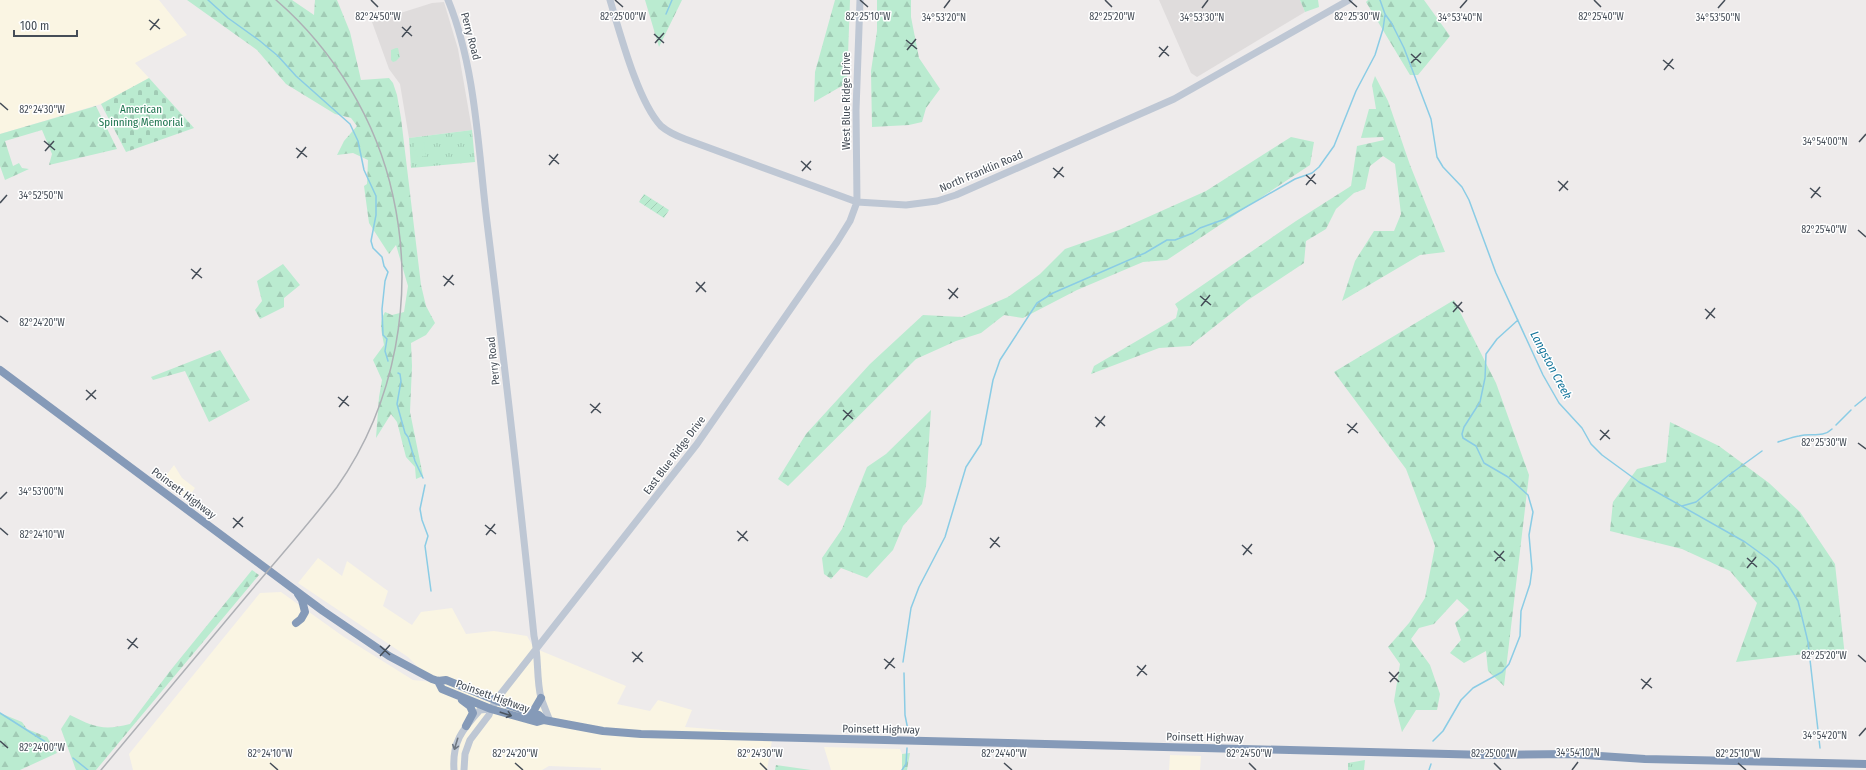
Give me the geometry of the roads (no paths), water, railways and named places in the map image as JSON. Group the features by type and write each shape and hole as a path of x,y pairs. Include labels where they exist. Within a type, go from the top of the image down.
{"highway":[{"name":"Poinsett Highway","path":"0,370 296,591 369,643 408,666 438,681 446,680 496,701 539,715 547,721"},
{"path":"296,591 302,600 305,612 301,619 296,623"},
{"name":"Poinsett Highway","path":"438,681 442,689 449,692 491,709 537,722 547,721 603,731 648,735 1467,754 1570,754 1646,759 1866,764"},
{"path":"449,692 470,706 472,709 472,716 466,726"},
{"path":"528,712 534,710 541,698"}],"main road":[{"name":"Perry Road","path":"448,0 462,41 470,84 500,322 534,636 537,647 541,698 547,721"},
{"name":"North Franklin Road","path":"610,0 639,86 654,117 661,126 672,134 857,202 892,205 921,204 937,201 970,190 1174,99 1349,0"},
{"name":"West Blue Ridge Drive","path":"857,202 856,110 860,0"},
{"name":"East Blue Ridge Drive","path":"464,770 465,754 470,740 489,715 496,701 697,444 837,242 850,221 857,202"},
{"path":"454,770 456,743 466,726 480,710 491,709"}],"waterway":[{"path":"208,0 228,18 278,56 296,76 350,124 358,141 364,170 376,196 376,215 371,241 373,248 382,257 384,266 388,272 385,281 382,309 383,335 387,339 385,351 388,361"},
{"path":"666,14 672,0"},
{"name":"Langston Creek","path":"1380,0 1385,14 1392,24 1404,48 1431,119 1437,157 1443,167 1462,187 1469,200 1496,273 1543,375 1559,403 1582,428 1591,444 1602,455 1639,482 1745,542 1767,558 1778,568 1798,601 1808,642 1820,748"},
{"path":"903,662 911,608 919,587 945,537 966,467 981,444 993,380 1000,360 1037,303 1053,293 1145,253 1167,240 1175,240 1193,233 1200,228 1225,219 1295,179 1312,173 1319,167 1334,146 1356,91 1375,55 1383,29 1385,15"},
{"path":"1433,741 1443,731 1461,700 1473,688 1502,672 1509,664 1520,636 1521,611 1530,584 1532,569 1529,535 1533,512 1528,495 1508,477 1484,463 1476,446 1463,438 1462,434 1464,427 1480,402 1485,378 1486,354 1497,339 1518,320"},
{"path":"398,373 400,374 401,381 397,404 405,433 408,437 415,461 423,478"},
{"path":"1855,406 1866,397"},
{"path":"1836,425 1851,410"},
{"path":"1778,442 1796,436 1817,435 1828,432 1832,429"},
{"path":"1682,506 1696,502 1762,451"},
{"path":"425,485 420,509 422,520 428,536 425,546 431,591"},
{"path":"904,673 905,715 908,730"},
{"path":"0,713 55,748"},
{"path":"902,770 906,764 907,748"},
{"path":"73,758 88,770"},
{"path":"1429,770 1431,764"}],"railway":[{"path":"101,770 337,487 357,454 374,420 386,384 395,347 401,309 402,271 399,233 393,196 386,168 364,114 334,64 297,20 276,0"}],"park label":[{"name":"American Spinning Memorial","path":"141,115"}]}
